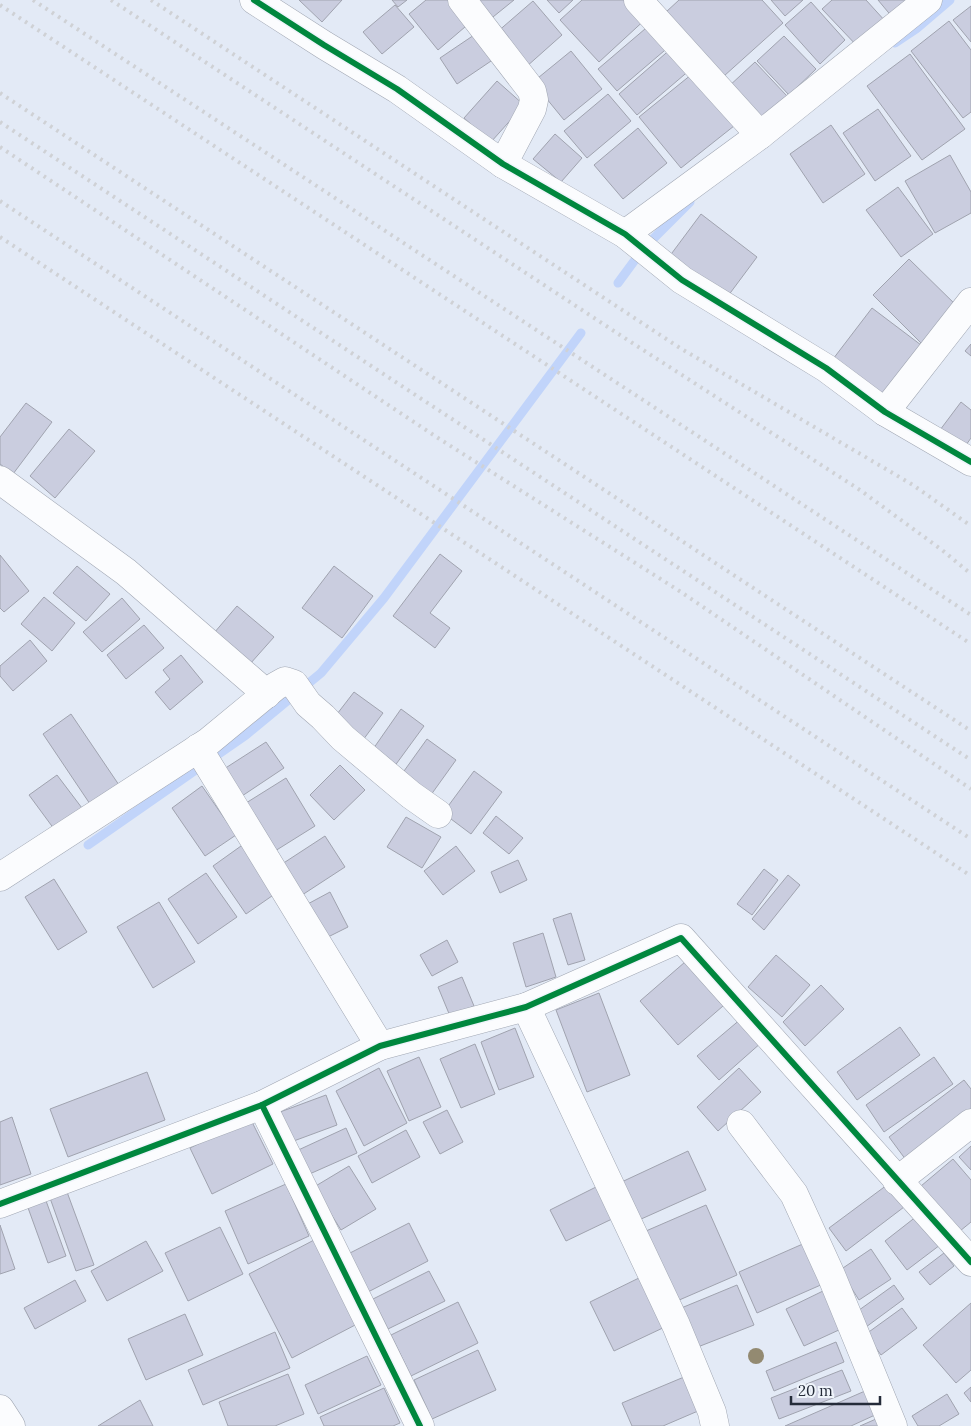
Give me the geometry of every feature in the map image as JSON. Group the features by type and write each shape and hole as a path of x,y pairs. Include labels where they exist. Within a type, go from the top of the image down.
{"street":[{"path":"254,0 397,89 503,164 624,234 682,280 826,368 885,412 971,462"},
{"path":"462,0 532,91 534,100 532,109 503,164"},
{"path":"638,0 760,135"},
{"path":"624,234 760,135 928,0"},
{"path":"885,412 971,302"},
{"path":"0,480 126,572 267,694"},
{"path":"0,877 199,749 276,686 285,681 301,694 343,738 411,795 438,814"},
{"path":"199,749 380,1046"},
{"path":"0,1204 262,1105 380,1046 526,1007 680,938 971,1262"},
{"path":"526,1007 676,1325 712,1412 715,1426"},
{"path":"262,1105 420,1426"},
{"path":"897,1181 971,1123"},
{"path":"741,1124 794,1194 831,1275 893,1426"},
{"path":"0,1409 12,1426"}],"building":[{"path":"299,0 342,0 322,22"},
{"path":"392,0 407,0 398,7"},
{"path":"426,0 454,0 472,21 438,50 409,14"},
{"path":"472,0 514,0 488,21"},
{"path":"547,0 573,0 559,13"},
{"path":"582,0 634,0 649,16 599,62 560,20"},
{"path":"679,0 762,0 783,23 724,76 666,12"},
{"path":"771,0 803,0 785,16"},
{"path":"832,0 866,0 886,22 859,48 822,9"},
{"path":"878,0 914,0 893,18"},
{"path":"533,1 562,35 526,67 496,33"},
{"path":"811,2 845,40 820,64 785,25"},
{"path":"395,5 414,27 382,54 363,32"},
{"path":"971,6 971,42 953,20"},
{"path":"949,21 971,50 971,112 963,118 911,51"},
{"path":"652,23 671,45 617,91 598,69"},
{"path":"480,31 497,57 457,84 440,58"},
{"path":"784,36 816,69 789,95 757,61"},
{"path":"673,47 691,69 637,115 619,94"},
{"path":"571,51 602,89 564,120 533,82"},
{"path":"910,54 965,129 922,160 867,86"},
{"path":"755,62 787,96 758,122 727,88"},
{"path":"697,70 739,122 681,168 639,117"},
{"path":"497,81 524,105 491,142 464,118"},
{"path":"608,94 631,121 587,158 564,131"},
{"path":"878,109 911,156 875,181 843,133"},
{"path":"831,125 865,174 823,203 790,154"},
{"path":"638,128 667,163 623,199 594,165"},
{"path":"555,134 582,158 561,182 533,159"},
{"path":"950,155 971,192 971,213 935,233 905,181"},
{"path":"898,187 933,234 901,257 866,210"},
{"path":"701,214 757,257 722,304 666,261"},
{"path":"909,259 960,309 924,346 873,295"},
{"path":"872,308 925,348 882,403 830,363"},
{"path":"971,344 971,356 965,351"},
{"path":"961,402 971,410 971,438 961,452 937,434"},
{"path":"26,403 52,422 13,474 0,464 0,437"},
{"path":"69,429 95,451 55,498 30,476"},
{"path":"440,554 462,571 430,613 450,628 435,648 393,616"},
{"path":"0,555 29,591 4,612 0,608"},
{"path":"77,566 110,594 86,621 53,593"},
{"path":"334,566 373,596 342,638 302,608"},
{"path":"44,597 75,623 52,651 21,624"},
{"path":"122,598 140,619 102,652 83,632"},
{"path":"237,606 274,637 250,664 214,633"},
{"path":"144,625 164,648 126,679 107,655"},
{"path":"30,640 47,661 13,691 0,676 0,666"},
{"path":"181,655 203,682 170,710 155,692 170,679 163,670"},
{"path":"354,692 383,713 363,740 334,718"},
{"path":"401,709 424,726 394,767 371,752"},
{"path":"71,714 119,785 90,804 43,734"},
{"path":"427,739 456,760 428,799 399,778"},
{"path":"266,742 284,768 242,796 224,769"},
{"path":"340,765 365,790 334,820 310,795"},
{"path":"474,771 502,792 471,834 443,813"},
{"path":"57,775 85,812 57,833 29,795"},
{"path":"286,778 315,826 275,851 246,803"},
{"path":"202,786 236,835 205,856 172,808"},
{"path":"496,816 523,838 509,854 483,833"},
{"path":"406,817 441,837 422,868 387,847"},
{"path":"325,836 345,867 299,897 279,866"},
{"path":"248,841 282,889 246,914 213,866"},
{"path":"456,846 475,871 443,895 424,871"},
{"path":"518,860 527,880 500,893 491,872"},
{"path":"764,869 778,880 752,915 737,904"},
{"path":"206,873 237,917 198,944 168,899"},
{"path":"788,875 800,885 764,930 752,919"},
{"path":"54,879 87,932 58,950 25,897"},
{"path":"330,892 348,927 322,940 304,906"},
{"path":"159,902 195,962 153,988 117,927"},
{"path":"571,913 585,960 568,965 553,919"},
{"path":"543,933 556,977 526,987 513,943"},
{"path":"447,940 458,962 432,976 420,955"},
{"path":"776,955 810,985 782,1017 748,987"},
{"path":"685,962 723,1006 678,1045 640,1001"},
{"path":"462,977 474,1006 450,1016 438,987"},
{"path":"821,985 844,1009 805,1046 783,1022"},
{"path":"599,993 630,1075 587,1092 556,1010"},
{"path":"742,1018 762,1042 719,1080 697,1056"},
{"path":"900,1027 920,1055 857,1100 837,1072"},
{"path":"515,1028 534,1077 499,1090 481,1042"},
{"path":"475,1044 495,1094 461,1108 440,1059"},
{"path":"419,1057 441,1107 409,1121 387,1071"},
{"path":"934,1057 953,1084 884,1132 866,1105"},
{"path":"379,1068 407,1123 364,1146 336,1091"},
{"path":"739,1068 761,1092 718,1131 697,1107"},
{"path":"147,1072 165,1120 68,1157 50,1109"},
{"path":"964,1080 971,1089 971,1111 906,1160 889,1137"},
{"path":"326,1095 337,1125 291,1142 280,1112"},
{"path":"447,1110 463,1142 440,1154 423,1122"},
{"path":"12,1117 31,1174 0,1185 0,1122"},
{"path":"250,1118 273,1164 212,1194 190,1148"},
{"path":"346,1128 357,1153 305,1176 294,1152"},
{"path":"406,1130 420,1157 372,1183 358,1156"},
{"path":"971,1146 971,1170 959,1157"},
{"path":"688,1151 706,1190 630,1224 613,1186"},
{"path":"953,1159 971,1180 971,1222 960,1231 921,1186"},
{"path":"349,1166 376,1209 341,1230 314,1187"},
{"path":"891,1182 908,1204 846,1251 829,1228"},
{"path":"286,1184 309,1236 248,1264 225,1211"},
{"path":"596,1187 612,1219 566,1241 550,1210"},
{"path":"67,1192 94,1265 76,1271 50,1198"},
{"path":"45,1198 66,1256 48,1263 27,1205"},
{"path":"706,1205 737,1275 670,1304 639,1234"},
{"path":"917,1216 940,1245 907,1270 885,1241"},
{"path":"409,1223 428,1261 368,1292 348,1254"},
{"path":"0,1225 15,1269 0,1274"},
{"path":"220,1227 243,1274 188,1301 165,1253"},
{"path":"316,1239 359,1323 292,1358 249,1274"},
{"path":"146,1241 163,1271 107,1301 91,1271"},
{"path":"805,1243 823,1284 757,1313 739,1272"},
{"path":"871,1249 891,1279 859,1300 840,1270"},
{"path":"944,1253 954,1266 930,1285 919,1272"},
{"path":"429,1271 445,1301 388,1329 373,1299"},
{"path":"643,1276 667,1326 614,1351 590,1302"},
{"path":"75,1280 86,1301 35,1329 24,1308"},
{"path":"737,1285 754,1325 690,1350 674,1311"},
{"path":"894,1285 904,1299 866,1327 855,1313"},
{"path":"823,1291 841,1329 804,1346 786,1309"},
{"path":"458,1302 478,1343 411,1376 391,1335"},
{"path":"971,1303 971,1370 956,1383 923,1345"},
{"path":"902,1308 917,1328 881,1355 866,1334"},
{"path":"185,1314 203,1355 146,1380 128,1339"},
{"path":"275,1332 290,1368 203,1405 188,1370"},
{"path":"836,1342 844,1362 774,1391 766,1371"},
{"path":"478,1350 496,1390 432,1419 414,1380"},
{"path":"367,1356 381,1385 318,1414 305,1385"},
{"path":"842,1370 851,1391 779,1419 771,1398"},
{"path":"288,1374 304,1414 275,1426 228,1426 219,1402"},
{"path":"684,1377 698,1411 663,1426 632,1426 622,1403"},
{"path":"971,1387 971,1402 964,1393"},
{"path":"384,1388 400,1423 393,1426 324,1426 320,1417"},
{"path":"865,1391 875,1415 851,1426 785,1426"},
{"path":"947,1394 959,1414 939,1426 918,1426 912,1416"},
{"path":"140,1400 153,1426 98,1426"},
{"path":"876,1419 879,1426 860,1426"}],"waterway":[{"path":"895,43 916,29 950,0"},
{"path":"618,283 643,249 690,202"},
{"path":"88,845 246,735 321,673 384,598 581,333"}],"railway":[{"path":"33,0 971,615"},
{"path":"111,0 620,335 860,490 942,550 971,574"},
{"path":"151,0 680,348 913,485 971,526"},
{"path":"0,5 971,644"},
{"path":"0,93 971,731"},
{"path":"0,122 971,760"},
{"path":"0,147 438,438 681,592 971,789"},
{"path":"0,201 971,839"},
{"path":"0,237 971,876"}],"cycle path":[{"path":"254,0 397,89 503,164 625,234 682,280 826,368 885,412 971,462"},
{"path":"262,1105 380,1046 526,1007 681,938 971,1262"},
{"path":"0,1204 262,1105 420,1426"}]}
